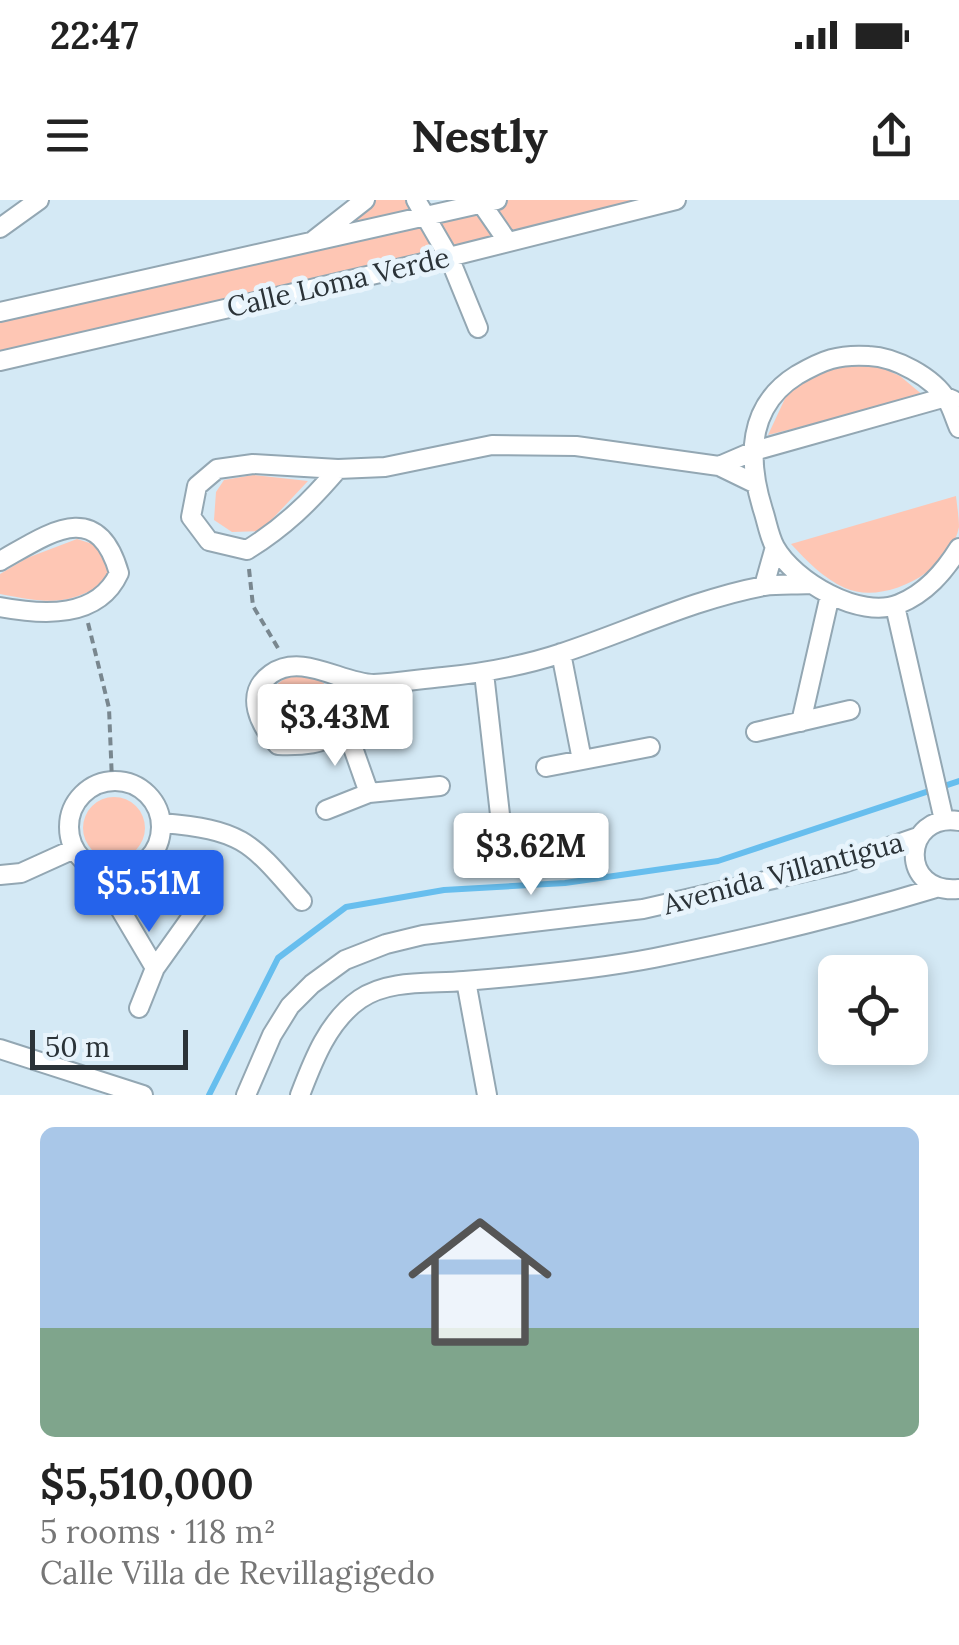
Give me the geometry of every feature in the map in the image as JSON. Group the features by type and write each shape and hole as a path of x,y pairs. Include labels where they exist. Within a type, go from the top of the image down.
{"street":[{"path":"0,228 39,200"},
{"path":"309,244 365,200"},
{"name":"Calle Loma Verde","path":"0,361 676,200"},
{"path":"486,201 508,242"},
{"name":"Calle Loma Verde","path":"0,312 309,244 420,208 486,201"},
{"path":"420,208 449,257 478,328"},
{"path":"959,428 952,399 915,371 872,356 826,358 778,387 762,410 754,451 754,484 775,547 809,584 830,595 862,606 895,606 952,577 959,548"},
{"path":"719,466 754,451 952,399"},
{"path":"338,470 304,509 247,550 209,541 192,517 196,486 217,470 253,464 338,470 385,467 492,445 576,446 719,466 754,484"},
{"path":"0,561 72,526 88,529 112,549 119,574 110,592 84,606 52,613 0,607"},
{"path":"764,586 775,547"},
{"path":"370,684 346,728 328,739 278,745 261,726 255,703 260,686 272,673 288,666 313,668 370,684 484,673 561,654 649,620 764,586 809,584"},
{"path":"800,722 830,595"},
{"path":"895,606 934,774 948,814"},
{"path":"561,654 582,760"},
{"path":"484,673 504,850"},
{"path":"756,732 850,710"},
{"path":"346,728 368,793"},
{"path":"546,767 650,747"},
{"path":"112,780 138,786 150,796 162,823 161,839 154,853 129,872 113,874 84,862 69,835 74,806 94,786 112,780"},
{"path":"326,810 368,793 440,786"},
{"name":"Avenida Villantigua","path":"246,1095 272,1035 290,1006 345,960 423,934 643,909 843,863 918,837 948,814"},
{"path":"162,823 202,826 234,836 259,852 302,900"},
{"path":"918,837 914,856 920,875 936,888 958,891"},
{"path":"0,875 21,874 74,850"},
{"path":"98,870 155,968"},
{"name":"Avenida Villantigua","path":"300,1095 317,1051 338,1020 361,998 399,984 466,981 651,958 874,907 936,888"},
{"path":"139,1008 155,968 210,891"},
{"path":"466,981 488,1095"},
{"path":"0,1049 143,1095"}],"path":[{"path":"247,550 253,606 288,666"},
{"path":"84,606 109,708 112,780"}],"shaded area":[{"path":"365,200 416,200 426,216 497,200 676,200 0,362 0,312 312,242"},
{"path":"873,364 900,376 924,396 768,435 789,390 830,365"},
{"path":"253,475 308,481 261,531 232,532 214,520 216,492 224,480"},
{"path":"956,496 959,527 953,543 930,570 897,588 861,592 845,588 822,574 791,544"},
{"path":"77,539 102,547 109,563 109,581 56,601 0,594 0,574 27,558"},
{"path":"301,674 324,683 333,706 324,729 301,738 278,729 269,706 278,683"},
{"path":"114,797 136,806 145,828 136,850 114,859 92,850 83,828 92,806"}],"waterway":[{"path":"209,1095 278,958 346,907 444,890 565,883 718,861 959,781"}]}
